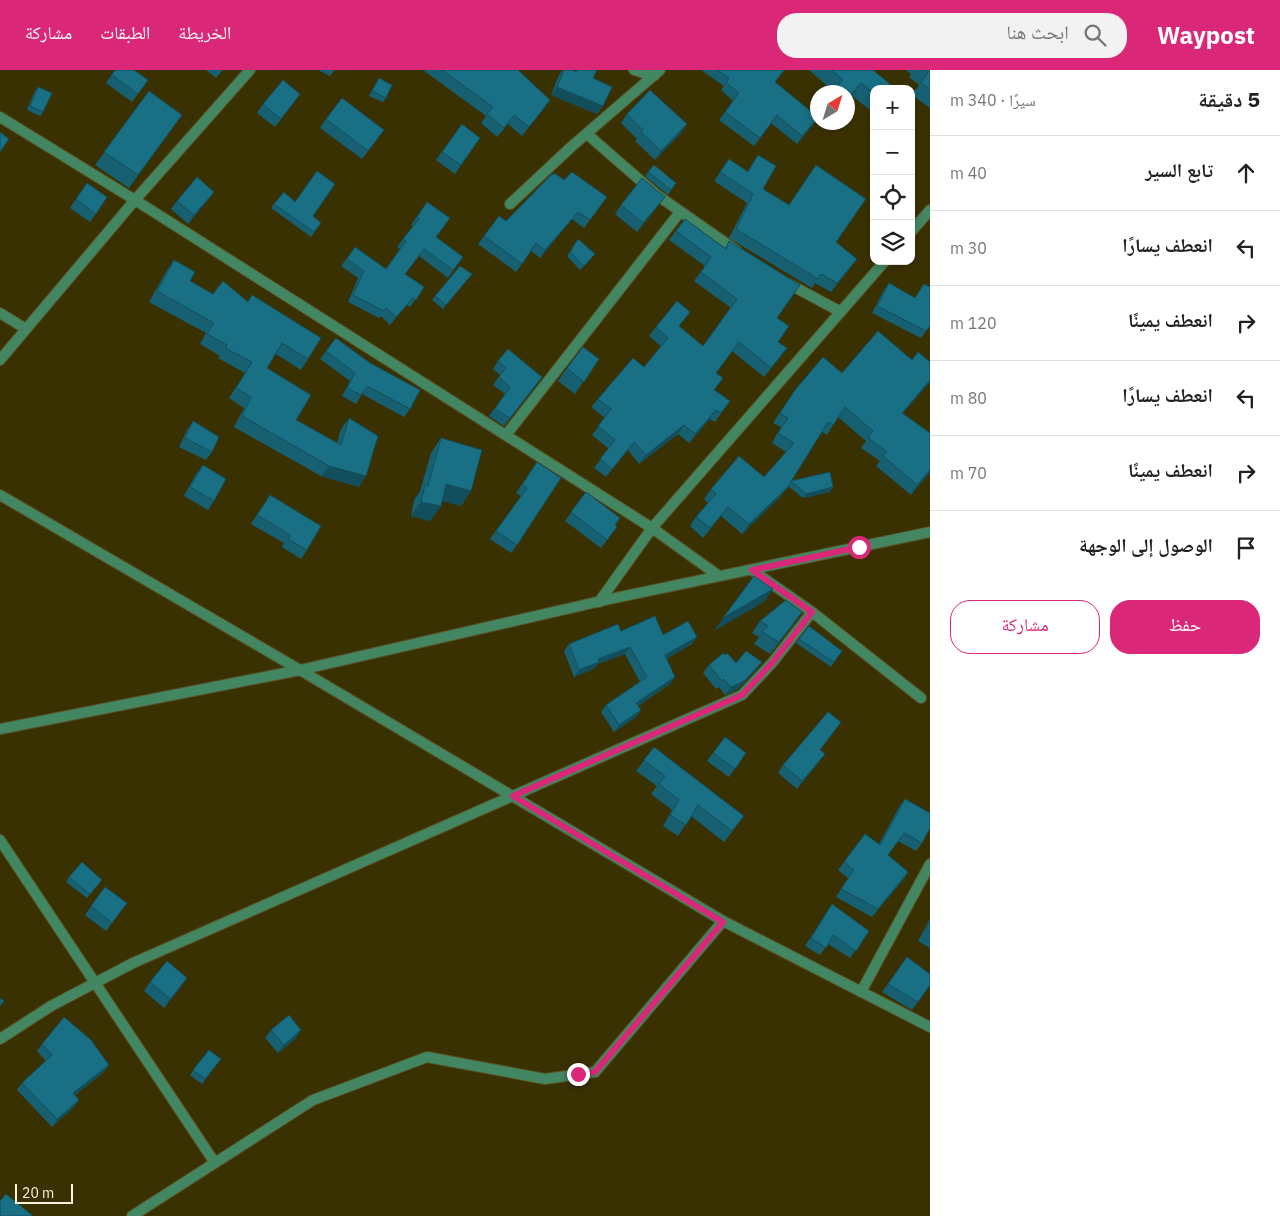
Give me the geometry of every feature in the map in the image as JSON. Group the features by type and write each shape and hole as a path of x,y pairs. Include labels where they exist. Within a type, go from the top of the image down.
{"street":[{"path":"0,360 135,200 250,70"},
{"path":"634,70 657,73"},
{"path":"510,204 657,73"},
{"path":"0,117 135,200 652,528 719,576"},
{"path":"587,134 657,195 747,257"},
{"path":"915,227 930,210"},
{"path":"506,436 680,212"},
{"path":"599,602 652,528 882,265"},
{"path":"779,278 841,312"},
{"path":"0,313 26,329"},
{"path":"0,495 300,670 723,922 930,1027"},
{"path":"0,729 300,670 599,602 930,532"},
{"path":"752,570 812,612 921,698"},
{"path":"0,1039 50,1006 133,963 742,695 772,663 812,612"},
{"path":"0,840 215,1162"},
{"path":"861,992 930,866"},
{"path":"132,1216 313,1100 427,1057 545,1079 595,1072 723,922"}],"building":[{"path":"115,70 134,70 148,80 138,94 112,75"},
{"path":"442,70 518,70 550,100 529,127 514,115 504,128 487,114 493,107"},
{"path":"564,70 577,72 578,70 597,70 593,78 612,87 603,106 557,87"},
{"path":"717,70 784,70 775,82 810,110 810,127 802,136 777,115 760,138 725,112 739,93 726,83 729,78"},
{"path":"832,70 873,70 891,85 870,85 870,90 861,83 855,90 855,85 839,85 843,80"},
{"path":"924,70 930,70 930,89 921,83 928,73"},
{"path":"379,78 392,85 386,98 372,91"},
{"path":"283,80 300,94 281,119 263,104"},
{"path":"38,87 52,93 43,112 30,106"},
{"path":"650,90 687,124 661,151 641,132 643,130 627,114"},
{"path":"149,91 182,115 138,175 104,152"},
{"path":"342,98 384,130 368,151 326,119"},
{"path":"462,124 480,138 461,165 442,152"},
{"path":"0,132 9,139 0,152"},
{"path":"758,155 776,166 763,189 789,205 816,165 866,199 836,242 857,259 837,283 821,274 818,279 736,229 753,194 720,172 729,159 748,172"},
{"path":"654,165 676,183 671,190 648,172"},
{"path":"317,171 335,184 313,216 321,223 314,232 274,204 284,192 295,202"},
{"path":"572,172 607,197 590,220 578,212 545,250 536,243 522,264 484,236 499,216 506,221 552,174 556,174 564,180"},
{"path":"197,177 214,192 194,215 177,201"},
{"path":"642,178 665,197 643,223 621,205"},
{"path":"87,183 107,197 96,214 76,199"},
{"path":"427,202 450,218 436,237 463,257 453,270 424,249 405,274 424,287 416,300 413,298 396,317 386,308 384,311 353,295 364,271 347,259 355,247 386,269 406,241 403,239 419,219 417,217"},
{"path":"685,219 726,249 729,241 800,285 777,318 789,326 778,342 787,348 771,368 739,342 716,373 723,378 714,390 730,401 721,413 716,410 695,434 684,425 646,455 634,442 612,469 600,459 615,440 598,426 611,409 598,399 633,358 644,367 668,338 656,327 677,301 690,312 679,326 703,346 737,299 701,272 711,257 676,231"},
{"path":"578,239 595,254 584,266 570,252"},
{"path":"174,260 195,272 190,281 213,294 223,281 248,302 252,295 321,338 308,359 282,343 267,368 311,395 296,420 341,445 349,418 378,436 366,476 329,466 242,416 251,397 236,388 252,362 225,348 227,345 207,334 214,323 157,291"},
{"path":"460,266 472,274 446,305 435,296"},
{"path":"889,283 915,298 924,284 930,287 930,326 926,331 877,306"},
{"path":"878,331 912,360 918,352 930,362 930,380 902,413 930,433 930,470 917,485 883,456 887,452 868,438 873,431 845,407 833,425 828,422 787,488 749,524 728,507 710,528 696,517 716,494 711,489 739,456 764,477 794,443 778,433 788,418 780,413 795,390 823,357 842,373"},
{"path":"336,338 370,363 420,390 410,409 367,386 361,395 347,388 355,373 326,351"},
{"path":"583,347 599,359 584,382 567,368"},
{"path":"508,349 542,377 510,418 495,409 510,387 499,377 506,368 498,361"},
{"path":"193,421 219,437 212,452 185,438"},
{"path":"441,438 482,450 471,491 446,484 441,506 421,502 425,485 428,486"},
{"path":"537,462 561,478 517,545 496,531 527,488 522,485"},
{"path":"203,465 226,479 214,501 190,487"},
{"path":"830,472 833,487 806,494 791,481"},
{"path":"586,492 620,518 615,525 617,527 607,540 571,512"},
{"path":"270,495 321,526 307,550 288,539 290,535 257,515"},
{"path":"754,576 773,589 723,618"},
{"path":"786,600 802,612 779,642 762,632 768,626 760,621"},
{"path":"655,616 663,635 688,621 697,637 665,655 675,677 636,703 641,710 619,725 606,705 647,677 630,647 598,659 599,662 579,670 569,644 618,624 621,631"},
{"path":"809,626 842,651 834,662 799,639"},
{"path":"746,651 762,662 744,681 731,687 724,679 722,681 709,665 722,654 728,654 736,663"},
{"path":"828,712 841,722 820,750 825,754 802,781 783,765"},
{"path":"725,737 746,753 735,769 713,753"},
{"path":"654,747 744,816 732,831 698,805 686,825 670,815 679,800 659,784 665,776 644,760"},
{"path":"905,799 930,813 930,828 922,843 904,833 888,855 908,872 878,909 841,889 854,870 844,862 865,834 880,845"},
{"path":"82,862 102,880 90,894 69,877"},
{"path":"105,887 127,903 112,923 91,906"},
{"path":"832,904 869,931 856,951 833,935 826,948 811,938"},
{"path":"930,922 930,932 926,930"},
{"path":"907,957 930,974 930,985 918,1002 888,984"},
{"path":"167,961 187,978 170,999 150,982"},
{"path":"0,998 4,1001 0,1006"},
{"path":"289,1015 301,1030 284,1045 271,1030"},
{"path":"64,1017 91,1040 109,1065 73,1093 79,1100 57,1119 22,1083 52,1055 42,1044"},
{"path":"209,1050 221,1059 205,1079 193,1070"},
{"path":"6,1194 33,1216 0,1216 0,1201"}],"route":[{"path":"578,1074 595,1072 723,922 513,796 742,695 772,663 812,612 752,570 859,547"}]}
